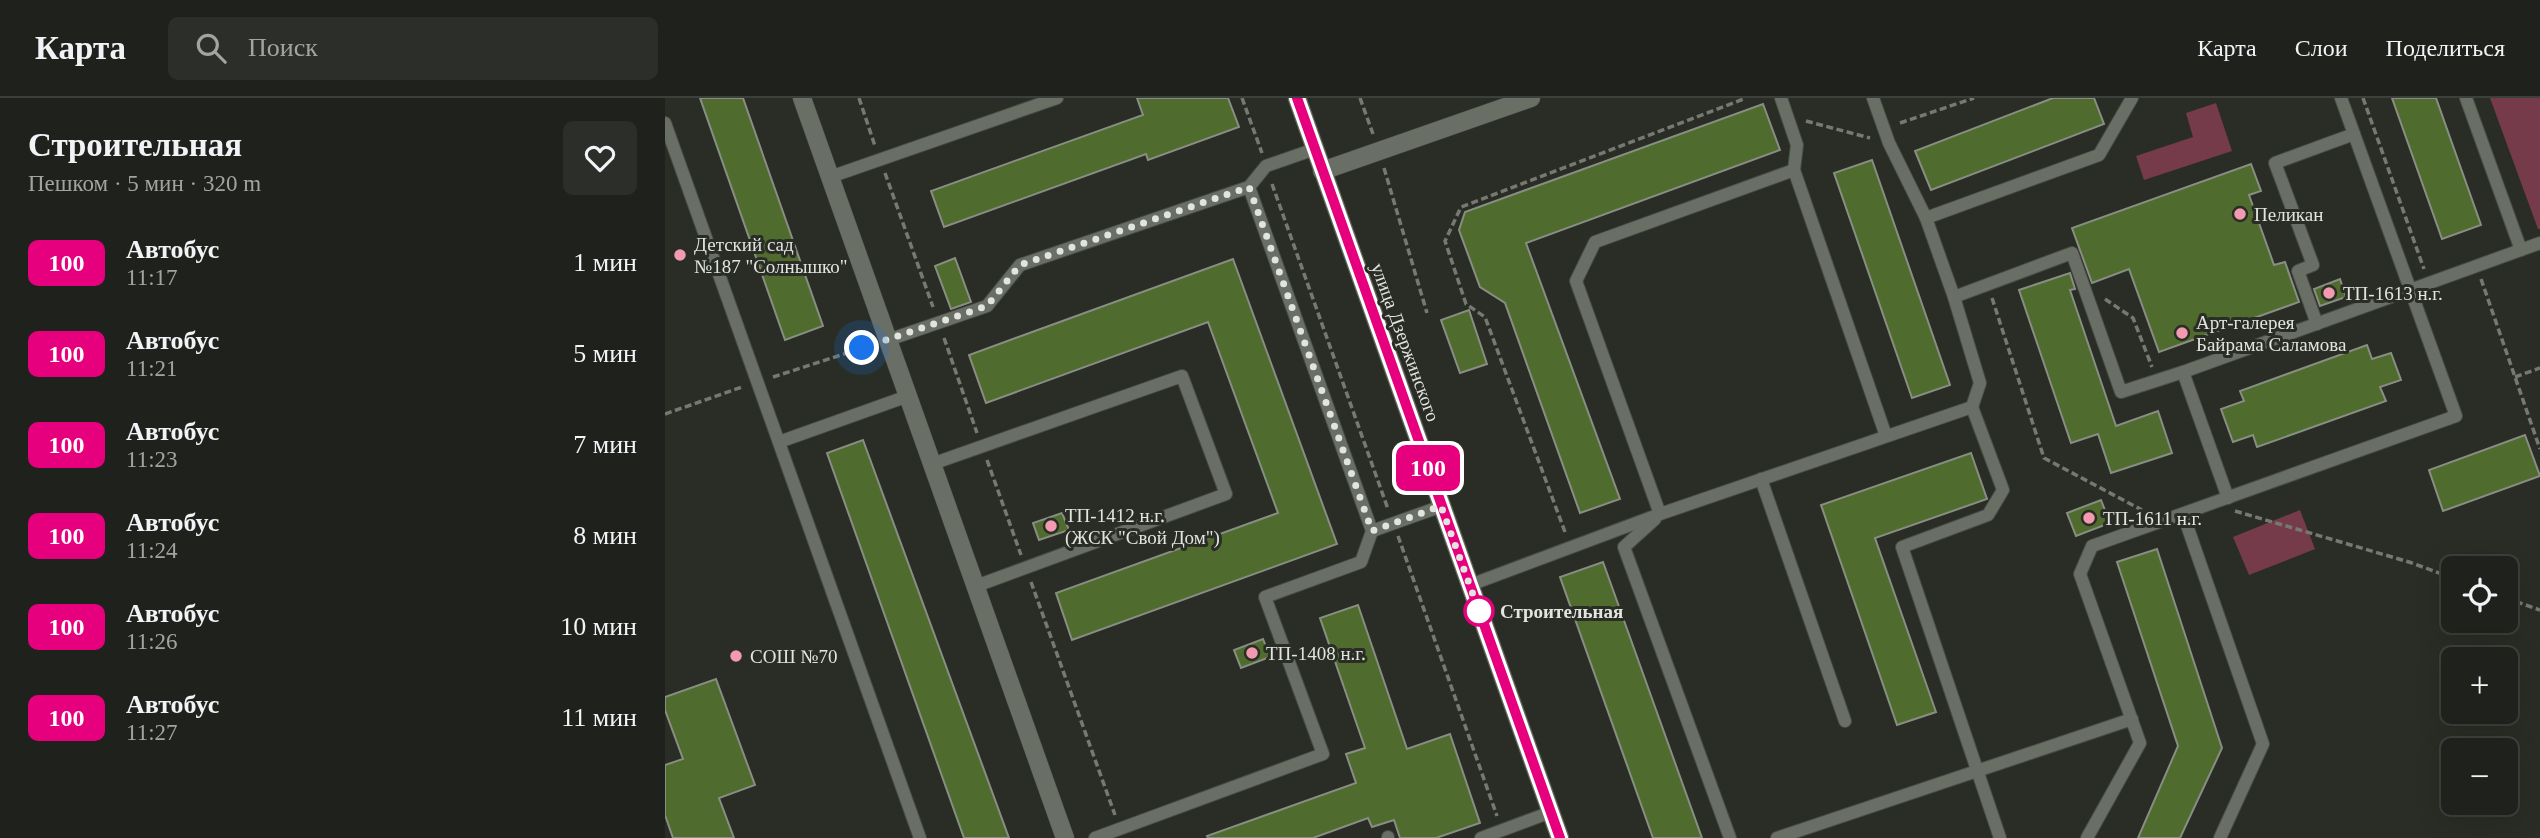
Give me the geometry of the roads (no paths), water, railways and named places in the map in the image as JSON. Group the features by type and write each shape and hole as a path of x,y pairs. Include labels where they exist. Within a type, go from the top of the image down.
{"street":[{"path":"802,98 1065,838"},
{"name":"улица Дзержинского","path":"1297,98 1560,838"},
{"path":"1322,171 1531,98"}],"lane":[{"path":"830,177 1057,98"},
{"path":"1781,98 1797,145 1794,170 1886,436"},
{"path":"1873,98 1889,143 1926,218 1954,297 1980,383 1972,407 2003,490 1988,515 1902,547 2000,838"},
{"path":"1926,218 2099,155 2132,98"},
{"path":"2087,838 2140,743 2080,573 2092,547 2456,416 2341,98"},
{"path":"2466,98 2521,250"},
{"path":"665,123 920,838"},
{"path":"2317,324 2298,271 2313,265 2275,163 2354,134"},
{"path":"888,340 987,306 1020,265 1249,187 1266,166 1315,149"},
{"path":"1660,514 1576,281 1595,242 1794,170"},
{"path":"1095,838 1322,754 1265,597 1361,562 1372,531 1249,187"},
{"path":"1954,297 2072,253 2121,392 2540,243"},
{"path":"2183,372 2228,498"},
{"path":"932,464 1182,376 1226,494 975,586"},
{"path":"779,442 908,396"},
{"path":"1470,585 1660,514 1972,407"},
{"path":"1761,479 1845,721"},
{"path":"1372,531 1441,506"},
{"path":"1660,514 1624,547 1730,838"},
{"path":"2183,514 2263,744 2220,838"},
{"path":"1777,838 2132,719"},
{"path":"1481,838 1551,812"}],"place":[{"name":"Пеликан","path":"2240,214"},
{"name":"Детский сад №187 \"Солнышко\"","path":"680,255"},
{"name":"ТП-1613 н.г.","path":"2329,293"},
{"name":"Арт-галерея Байрама Саламова","path":"2182,333"},
{"name":"ТП-1611 н.г.","path":"2089,518"},
{"name":"ТП-1412 н.г. (ЖСК \"Свой Дом\")","path":"1051,526"},
{"name":"Строительная","path":"1479,611"},
{"name":"ТП-1408 н.г.","path":"1252,653"},
{"name":"СОШ №70","path":"736,656"}]}
